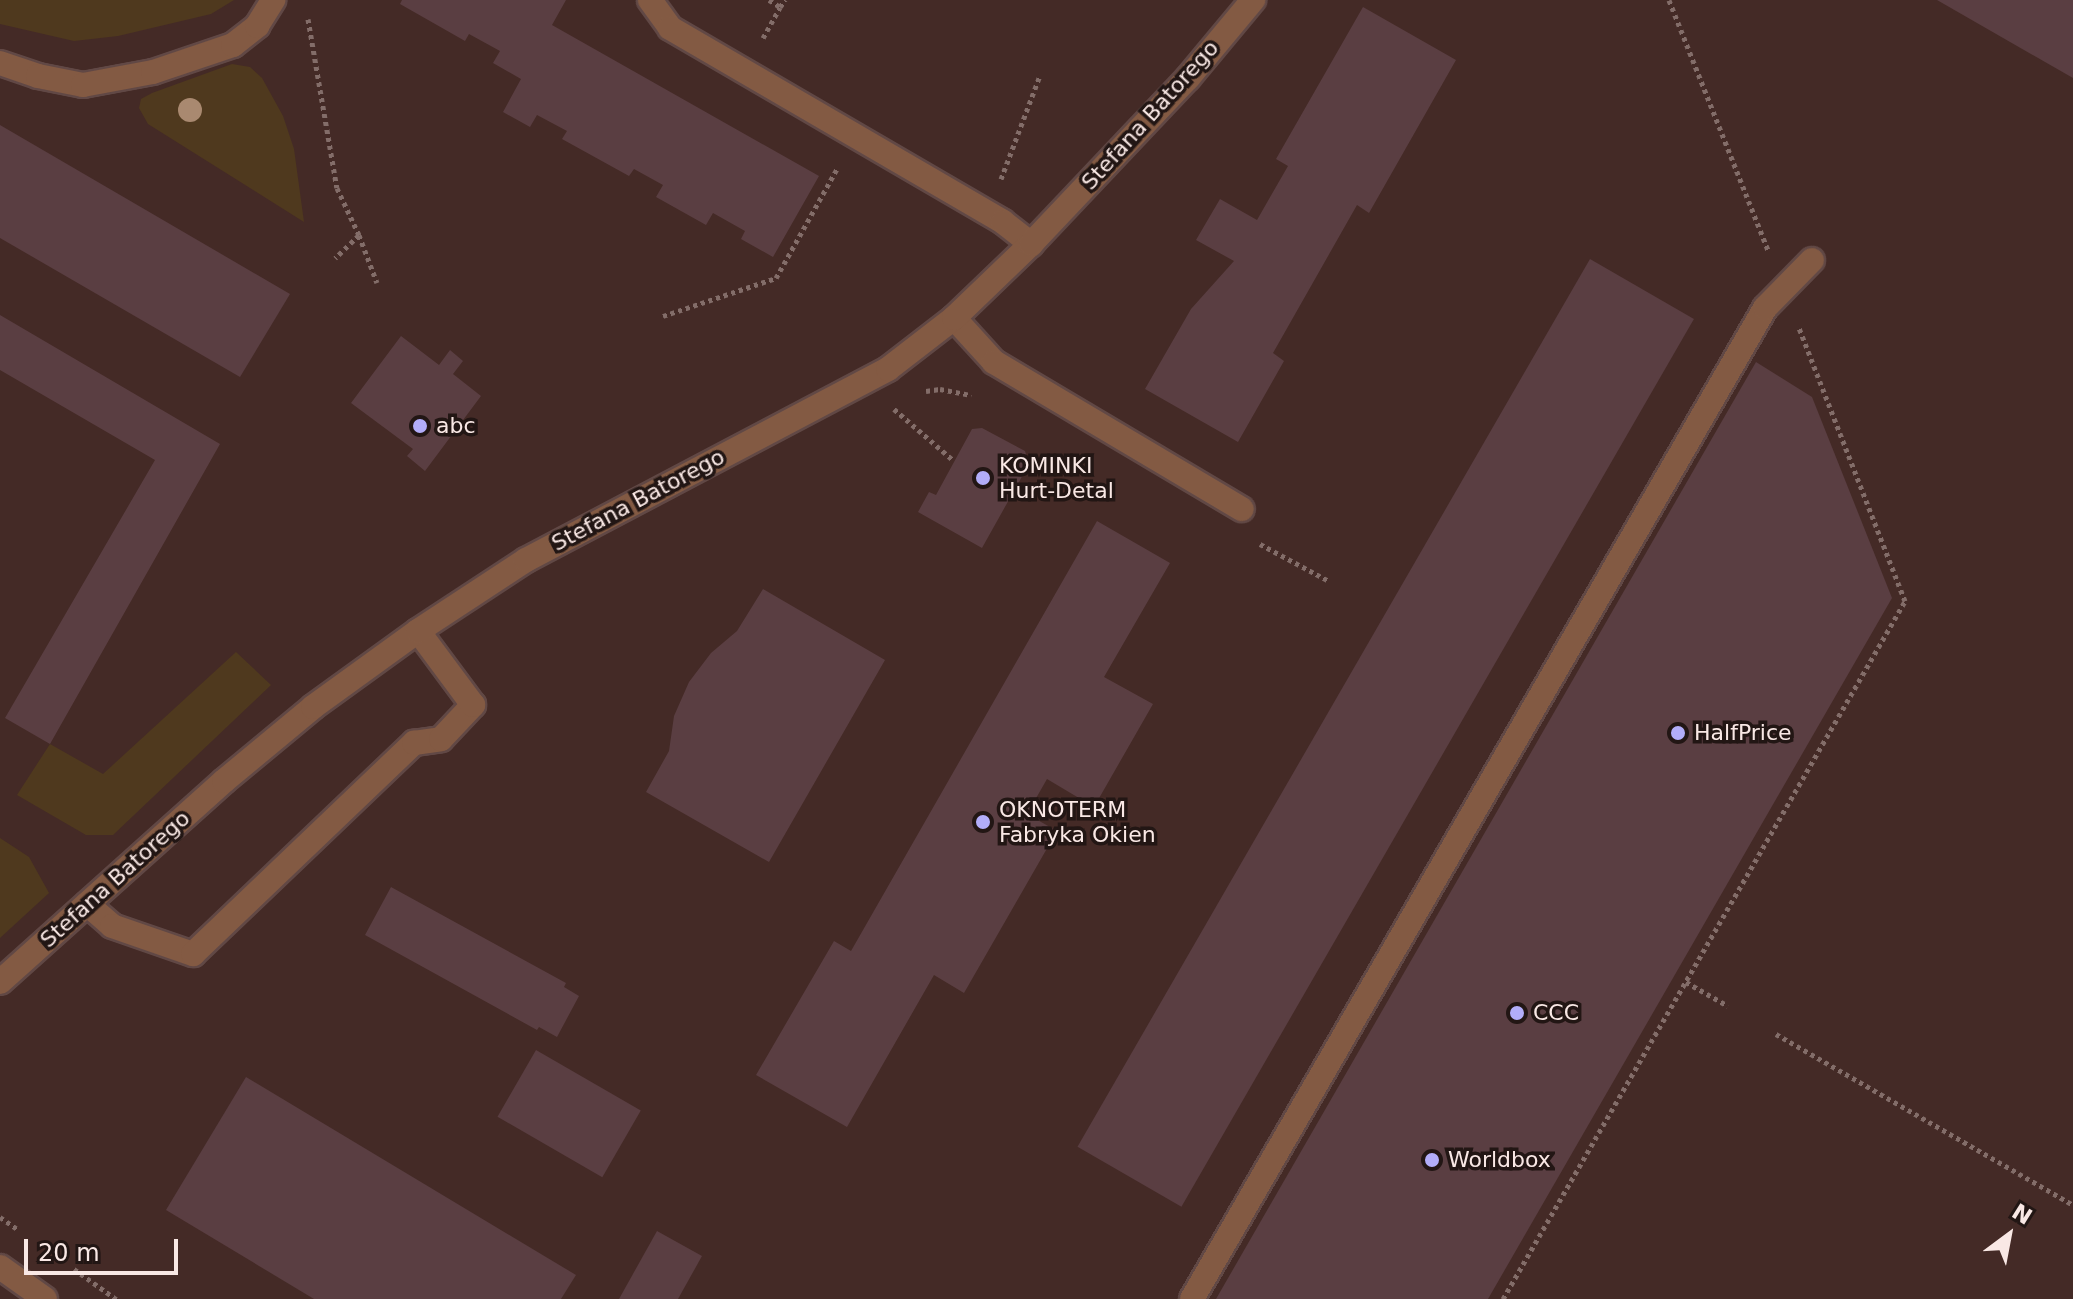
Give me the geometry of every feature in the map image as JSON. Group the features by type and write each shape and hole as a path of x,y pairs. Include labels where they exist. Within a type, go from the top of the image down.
{"street":[{"path":"0,63 38,76 83,85 153,72 233,45 257,26 273,0"},
{"path":"650,0 670,28 988,214 1031,244"},
{"name":"Stefana Batorego","path":"0,982 224,781 313,707 418,631 526,560 888,369 954,318 1031,244 1188,78 1253,0"},
{"path":"1192,1299 1765,308 1812,260"},
{"path":"954,318 994,362 1242,509"},
{"path":"87,904 112,926 193,954 414,743 441,739 473,705 418,631"},
{"path":"0,1267 45,1299"}],"path":[{"path":"769,0 780,7 785,0"},
{"path":"1503,1299 1905,601 1669,0"},
{"path":"306,9 337,188 377,283"},
{"path":"988,214 1040,75"},
{"path":"663,316 776,278 855,137"},
{"path":"335,258 359,235"},
{"path":"891,406 954,461"},
{"path":"1686,982 1728,1006"},
{"path":"1776,1034 2073,1205"}],"shaded area":[{"path":"0,0 234,0 211,14 118,36 74,41 0,24"},
{"path":"232,64 250,67 262,78 283,116 294,149 304,222 148,124 139,108 141,99 152,93"},
{"path":"236,652 271,685 113,835 86,835 17,795 50,744 103,774"},
{"path":"0,838 29,857 49,893 0,938"}],"building":[{"path":"402,0 566,0 552,25 819,176 773,257 741,239 745,231 713,213 706,225 656,197 663,185 634,169 629,176 562,139 567,131 537,115 530,127 503,112 521,79 493,63 500,51 469,34 465,41 400,4"},
{"path":"1937,0 2073,0 2073,78"},
{"path":"1363,7 1456,60 1369,213 1357,205 1273,353 1284,361 1238,442 1145,389 1191,309 1234,261 1196,240 1220,199 1257,220 1288,166 1276,159"},
{"path":"0,125 290,294 240,377 0,238"},
{"path":"1590,259 1694,319 1181,1207 1078,1147"},
{"path":"0,315 220,444 50,744 5,718 155,460 0,370"},
{"name":"abc","path":"401,336 439,365 450,350 463,361 453,374 481,396 425,471 407,456 413,449 351,403"},
{"path":"1756,362 1812,397 1892,598 1488,1299 1216,1299"},
{"name":"KOMINKI Hurt-Detal","path":"982,428 1025,451 1029,464 982,548 918,512 929,492 936,495 972,429"},
{"name":"OKNOTERM Fabryka Okien","path":"1097,521 1170,563 1104,677 1153,704 1094,807 1047,779 1027,814 1057,831 964,993 934,975 847,1127 756,1075 834,941 851,951"},
{"path":"763,589 885,660 769,862 646,792 669,751 674,716 689,682 711,653 737,631"},
{"path":"391,887 566,983 564,987 579,996 557,1037 539,1027 537,1030 365,935"},
{"path":"536,1050 641,1110 602,1177 498,1117"},
{"path":"246,1077 576,1275 561,1299 314,1299 166,1210"},
{"path":"657,1231 702,1256 678,1299 619,1299"}],"place":[{"name":"abc","path":"420,426"},
{"name":"KOMINKI Hurt-Detal","path":"983,478"},
{"name":"HalfPrice","path":"1678,733"},
{"name":"OKNOTERM Fabryka Okien","path":"983,822"},
{"name":"CCC","path":"1517,1013"},
{"name":"Worldbox","path":"1432,1160"}]}
